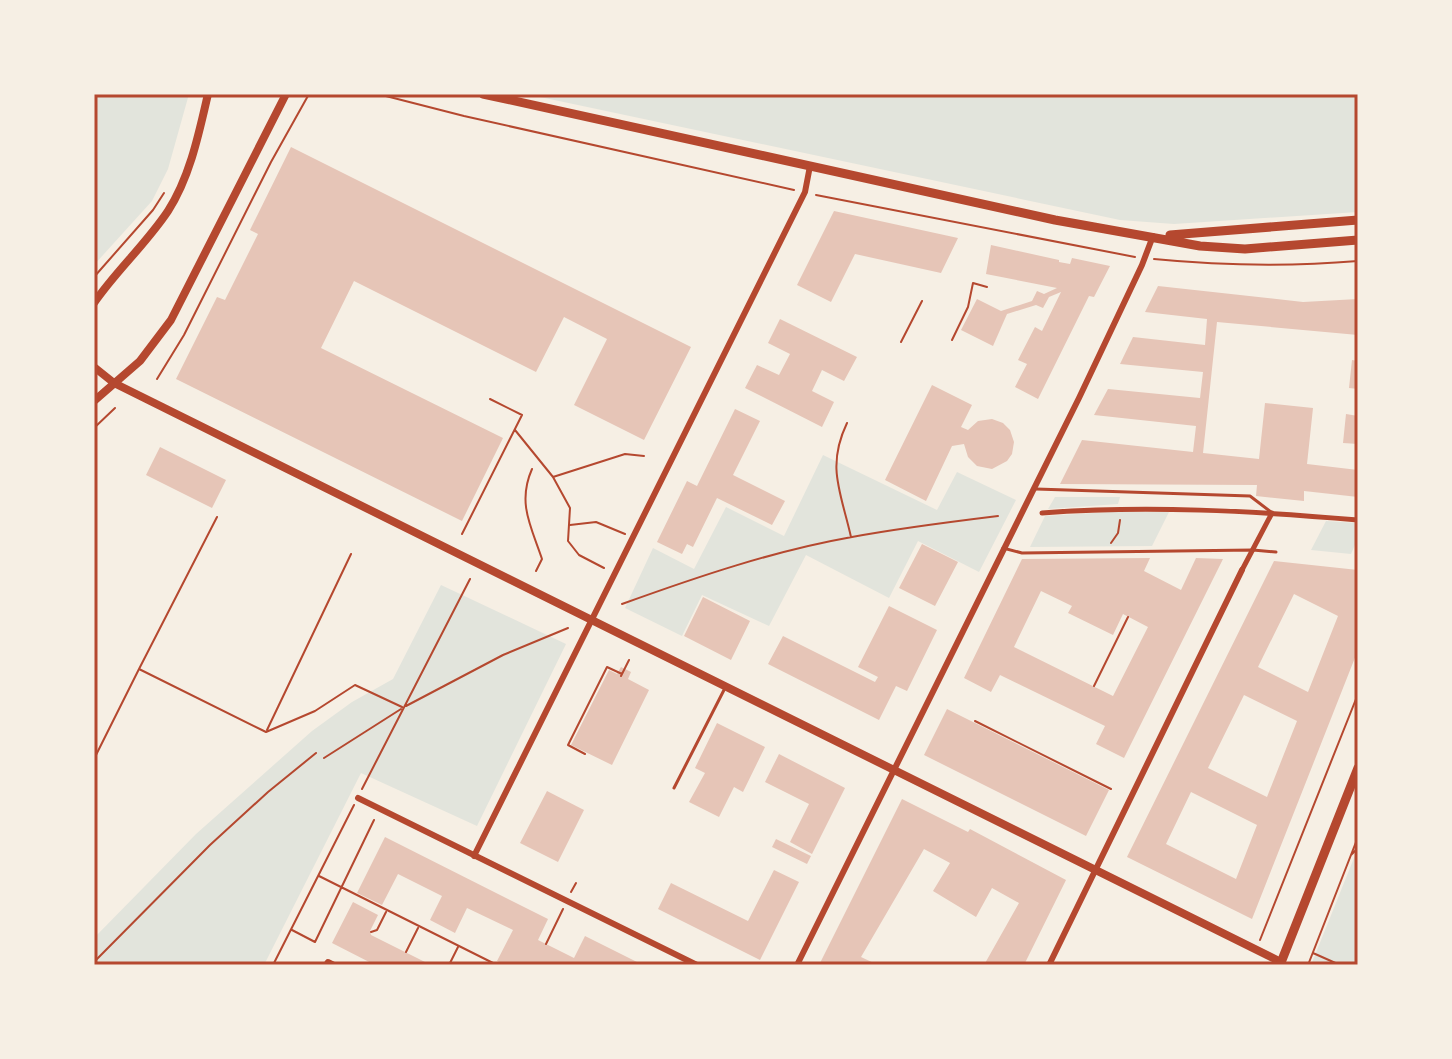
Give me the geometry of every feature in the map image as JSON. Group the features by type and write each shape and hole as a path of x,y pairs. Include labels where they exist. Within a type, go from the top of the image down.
{"main road":[{"path":"483,94 1055,220 1200,246 1245,249 1358,240"},
{"path":"1153,236 1358,220"},
{"path":"1283,964 1358,768"}],"street":[{"path":"94,303 174,199 190,160 208,94"},
{"path":"94,401 140,361 171,320 286,94"},
{"path":"474,856 805,192 810,165"},
{"path":"797,965 1033,489 1153,236"},
{"path":"94,367 114,383 1283,964"},
{"path":"1042,513 1119,509 1272,513 1358,520"},
{"path":"1049,965 1272,513"},
{"path":"358,798 697,965"},
{"path":"326,965 328,962 334,965"}],"lane":[{"path":"1033,489 1250,496 1272,513"},
{"path":"1003,548 1022,553 1276,552"},
{"path":"674,788 726,685"}],"path":[{"path":"157,379 184,335 271,162 309,94"},
{"path":"378,94 805,192 1117,255 1223,266 1358,261"},
{"path":"94,277 153,210 168,186"},
{"path":"952,340 968,307 973,283 987,287"},
{"path":"901,342 922,301"},
{"path":"462,534 522,415 490,399"},
{"path":"94,428 115,408"},
{"path":"847,423 835,452 836,475 851,537"},
{"path":"515,430 553,477 570,508 568,541 579,555 615,574"},
{"path":"553,477 625,454 644,456"},
{"path":"532,469 524,486 524,504 542,559 536,571"},
{"path":"1105,551 1118,533 1119,509"},
{"path":"622,604 758,559 851,537 998,516"},
{"path":"94,759 217,517"},
{"path":"569,525 596,522 633,538"},
{"path":"266,732 351,554"},
{"path":"273,965 470,579"},
{"path":"1094,686 1128,617"},
{"path":"324,758 403,708 503,655 568,628"},
{"path":"585,754 568,745 607,667 622,675 629,660"},
{"path":"139,669 266,732 315,711 355,685 403,708"},
{"path":"1256,949 1358,694"},
{"path":"975,721 1111,789"},
{"path":"94,962 210,845 316,753"},
{"path":"291,929 315,942 379,809"},
{"path":"1308,965 1358,837"},
{"path":"1351,856 1358,848"},
{"path":"318,876 497,965"},
{"path":"546,944 576,883"},
{"path":"371,932 377,930 387,911"},
{"path":"406,952 418,927"},
{"path":"449,965 459,946"},
{"path":"1313,953 1340,965"}],"shaded area":[{"path":"94,94 189,94 168,169 152,201 94,265"},
{"path":"526,94 1358,94 1358,212 1174,224 1120,220"},
{"path":"823,455 937,510 957,472 1016,500 979,572 918,541 889,598 806,555 769,626 702,595 682,636 625,608 653,548 694,569 726,507 784,536"},
{"path":"1055,497 1120,497 1118,504 1048,509"},
{"path":"1169,512 1152,546 1030,547 1045,516"},
{"path":"1326,521 1358,523 1358,538 1351,554 1311,550"},
{"path":"441,585 566,644 477,826 361,773 264,965 94,965 94,938 196,834 312,731 352,702 393,679"},
{"path":"1358,848 1358,965 1311,965"}],"building":[{"path":"291,147 691,347 644,440 574,405 607,339 564,317 536,372 354,281 321,348 503,438 462,521 176,379 217,297 225,300 258,234 250,230"},
{"path":"834,211 958,238 941,273 855,254 831,302 797,285"},
{"path":"991,245 1070,264 1072,258 1110,266 1094,297 1089,296 1038,399 1015,387 1027,364 1018,360 1035,327 1042,331 1061,292 1049,297 1043,308 1036,305 1007,314 993,346 961,330 977,299 1001,311 1032,301 1037,291 1044,294 1057,288 986,274"},
{"path":"1158,286 1303,302 1358,299 1358,335 1217,322 1203,453 1259,459 1265,403 1313,408 1307,464 1358,470 1358,497 1304,491 1304,501 1256,496 1257,485 1060,484 1082,440 1193,452 1196,426 1094,415 1108,389 1200,398 1203,372 1120,364 1133,337 1205,345 1207,319 1145,312"},
{"path":"780,319 857,357 844,381 822,370 812,391 834,402 822,427 745,388 757,365 779,375 790,354 768,343"},
{"path":"1352,360 1358,361 1358,389 1349,388"},
{"path":"932,385 972,405 961,427 968,430 978,421 992,419 1010,430 1014,442 1007,461 992,469 977,466 968,457 964,444 952,446 926,501 885,480"},
{"path":"735,409 760,421 733,475 785,501 772,525 717,498 693,547 687,544 682,554 657,542 687,481 697,486"},
{"path":"1346,414 1358,416 1358,444 1343,443"},
{"path":"160,447 226,480 212,508 146,475"},
{"path":"922,544 958,562 935,606 899,588"},
{"path":"1150,558 1144,571 1181,590 1196,558 1223,559 1124,758 1096,744 1105,726 1000,675 991,692 964,678 1022,559","holes":["1041,591 1072,606 1068,613 1113,635 1123,614 1148,627 1113,696 1014,647"]},
{"path":"1274,561 1358,570 1358,650 1252,919 1127,857","holes":["1294,594 1338,616 1308,692 1258,667","1244,695 1297,721 1267,797 1208,768","1191,792 1257,825 1236,879 1166,844"]},
{"path":"703,597 750,621 731,660 684,636"},
{"path":"889,606 937,630 907,691 896,686 879,720 768,664 783,636 875,682 878,677 858,667"},
{"path":"621,667 631,672 628,679 649,690 612,765 571,745 609,670 617,674"},
{"path":"947,709 1109,790 1086,836 924,755"},
{"path":"717,723 765,747 743,792 734,787 719,817 689,802 705,773 695,768"},
{"path":"779,754 845,788 812,854 790,842 809,804 765,782"},
{"path":"547,791 584,810 558,862 520,843"},
{"path":"902,799 968,832 970,829 1066,880 1024,965 984,965 1019,903 992,888 976,917 933,891 950,863 924,849 861,957 878,965 819,965"},
{"path":"385,837 548,919 538,940 574,958 585,936 643,965 505,965 497,961 513,930 467,908 455,933 430,920 442,896 398,874 382,905 357,893"},
{"path":"776,839 811,856 807,864 772,847"},
{"path":"774,870 799,882 760,960 658,909 671,883 748,921"},
{"path":"353,902 378,915 371,935 431,965 375,965 332,943"}]}
